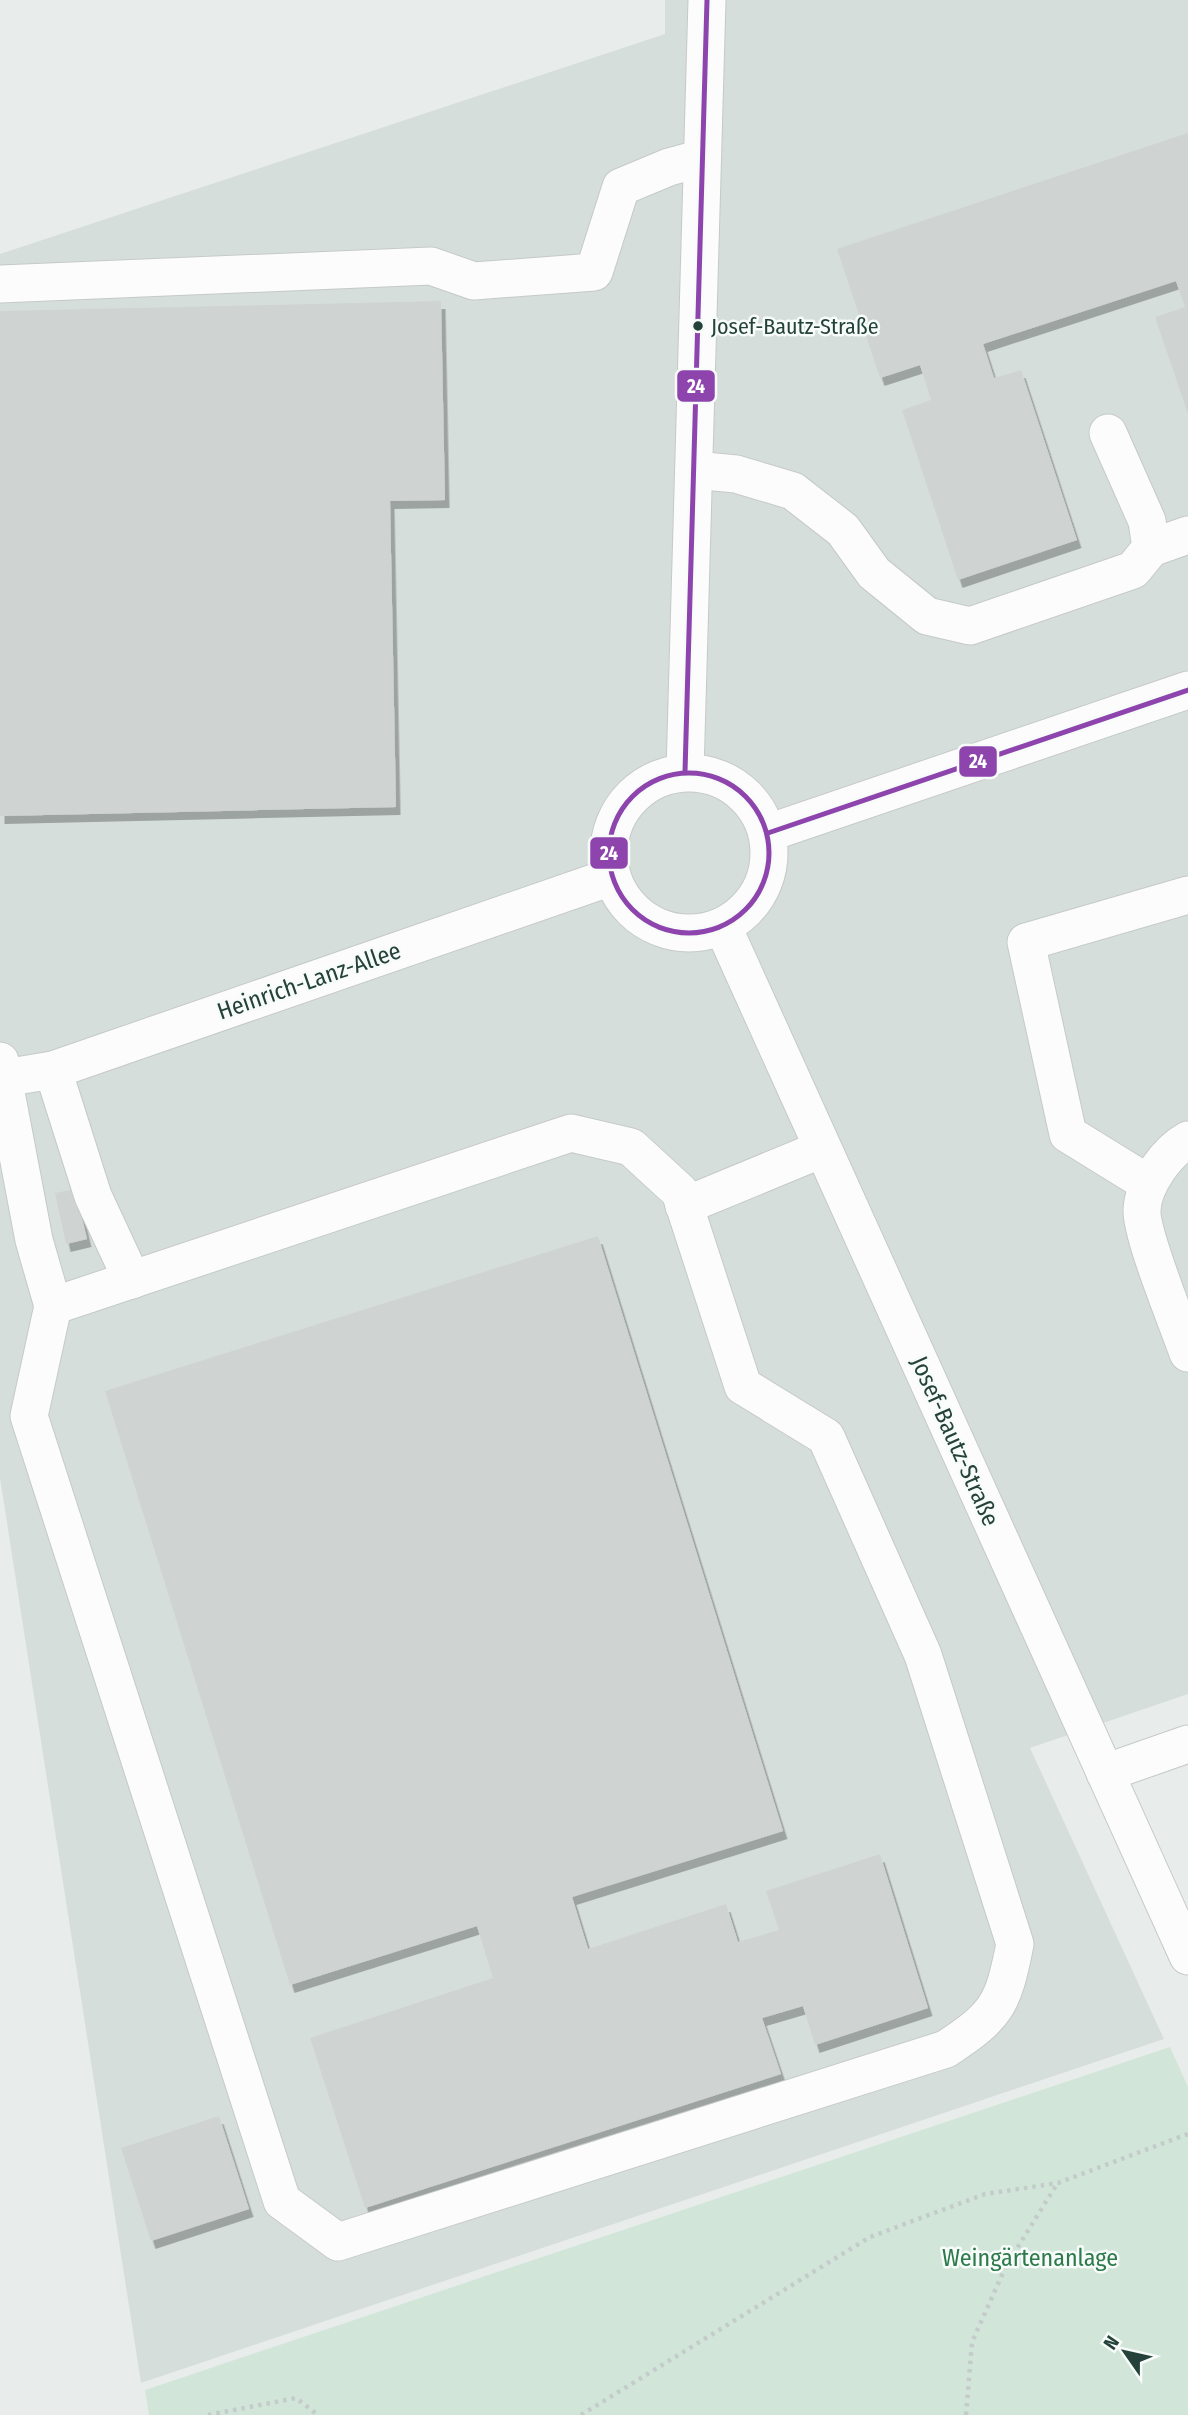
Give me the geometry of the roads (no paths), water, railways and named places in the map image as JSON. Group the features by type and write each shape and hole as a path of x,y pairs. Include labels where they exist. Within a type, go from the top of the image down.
{"street":[{"path":"685,772 707,0"},
{"path":"0,284 431,266 474,281 594,272 621,187 669,167 702,158"},
{"path":"1108,433 1147,521 1151,548"},
{"path":"694,470 736,474 793,491 843,530 873,573 927,616 970,625 1133,570 1151,548 1188,534"},
{"path":"768,833 1188,690"},
{"path":"685,772 712,775 747,795 768,833 768,876 749,909 723,927 673,933 637,916 611,877 609,841 627,801 655,779 685,772"},
{"name":"Heinrich-Lanz-Allee","path":"2,1070 53,1070 611,877"},
{"path":"1149,1184 1068,1134 1026,942 1188,895"},
{"name":"Josef-Bautz-Straße","path":"723,927 1188,1956"},
{"path":"2,1070 34,1240 53,1306 29,1416 282,2201 338,2242 946,2049 982,2025 1006,1990 1015,1944 923,1656 826,1437 743,1386 680,1192 631,1147 572,1133 53,1306"},
{"path":"53,1070 93,1196 132,1280"},
{"path":"1188,1140 1163,1163 1149,1184 1142,1210 1146,1230 1188,1353"},
{"path":"684,1206 822,1149"},
{"path":"1105,1773 1188,1744"}],"place":[{"name":"Josef-Bautz-Straße","path":"698,326"}],"park label":[{"name":"Weingärtenanlage","path":"1030,2258"}]}
